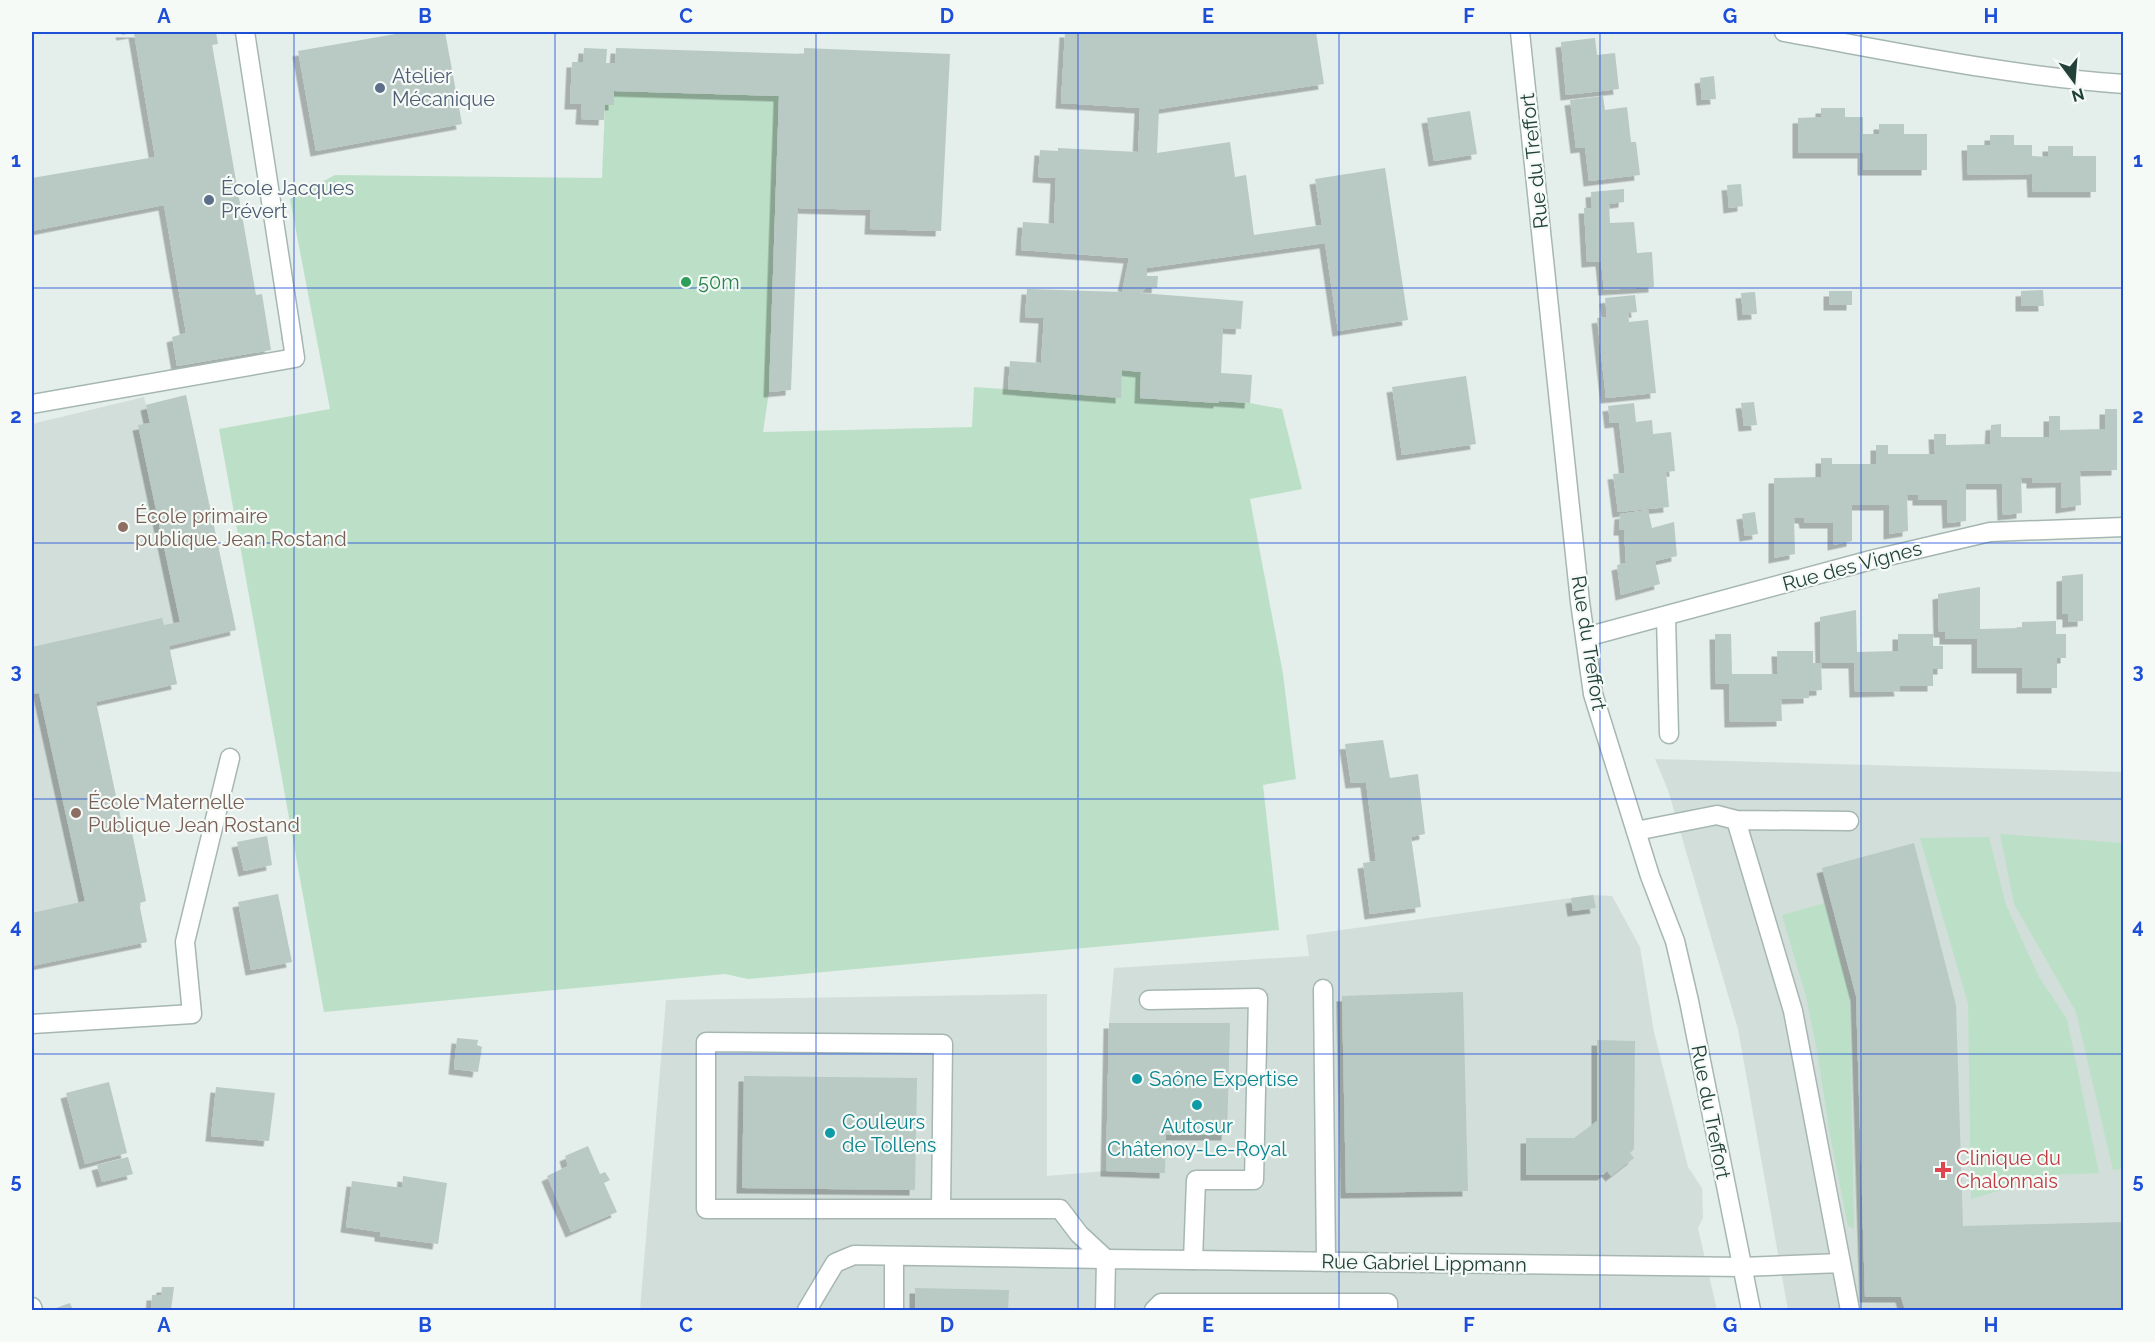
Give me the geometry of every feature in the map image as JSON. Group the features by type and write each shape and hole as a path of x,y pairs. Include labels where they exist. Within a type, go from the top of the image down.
{"street":[{"path":"32,404 295,358 245,32"},
{"name":"Rue du Treffort","path":"1520,32 1593,694 1650,876 1675,941 1751,1311"},
{"path":"1784,32 1968,65 2086,82 2124,84"},
{"name":"Rue des Vignes","path":"1586,637 1871,560 1990,532 2124,527"},
{"path":"1665,617 1669,734"},
{"path":"32,1024 192,1014 185,942 230,758"},
{"path":"1636,831 1716,815 1736,820 1849,821"},
{"path":"1736,820 1793,1011 1850,1311"},
{"path":"1323,989 1326,1262"},
{"path":"1149,1000 1258,998 1254,1180 1196,1180 1193,1260"},
{"path":"941,1208 943,1044 706,1042 706,1209 1060,1209 1079,1234 1106,1259 1105,1311"},
{"name":"Rue Gabriel Lippmann","path":"807,1311 835,1263 854,1255 1742,1267 1841,1263"},
{"path":"894,1256 894,1311"},
{"path":"1154,1311 1161,1303 1388,1303 1388,1311"}],"shaded area":[{"name":"École primaire publique Jean Rostand","path":"186,395 236,630 169,646 177,684 96,702 122,824 130,823 146,901 139,904 147,942 32,966 32,424 144,397 146,405"},
{"name":"Clinique du Chalonnais","path":"1655,759 2123,772 2123,1310 1788,1310 1738,1029 1668,790"},
{"path":"1593,895 1612,896 1640,947 1654,1032 1688,1167 1702,1188 1703,1218 1698,1228 1717,1310 640,1310 666,1000 1047,994 1047,1176 1106,1171 1109,1023 1114,968 1309,956 1306,935"}],"green space":[{"path":"614,91 779,96 769,392 763,432 972,427 974,387 1120,397 1122,370 1141,372 1140,398 1250,403 1282,409 1302,489 1250,499 1283,674 1296,779 1263,785 1279,930 748,979 725,974 324,1012 219,429 330,409 290,199 335,175 602,178 605,105 613,105"},
{"path":"2000,834 2123,843 2123,1168 2113,1170 2076,1012 2014,904"},
{"path":"1989,837 2006,905 2039,977 2067,1019 2099,1173 2052,1175 1971,1199 1968,1004 1920,838"},
{"path":"1824,903 1850,996 1854,1229 1848,1226 1806,997 1782,915"}],"building":[{"name":"École Jacques Prévert","path":"121,32 216,32 218,44 212,45 256,295 262,294 271,350 177,366 172,337 186,333 164,205 32,231 32,178 155,157 134,33 122,35"},
{"name":"Atelier Mécanique","path":"407,32 445,32 462,124 316,151 298,51"},
{"path":"1065,32 1316,32 1324,84 1159,109 1157,153 1230,142 1235,177 1246,175 1254,235 1322,225 1315,179 1385,168 1408,320 1338,331 1325,243 1147,268 1147,276 1158,276 1157,288 1147,287 1141,293 1243,301 1241,329 1223,328 1221,373 1252,375 1250,403 1140,398 1141,372 1122,370 1121,398 1008,389 1010,361 1041,363 1044,318 1025,317 1027,289 1122,292 1129,258 1021,250 1023,222 1054,224 1056,178 1038,177 1040,150 1058,151 1058,148 1138,152 1140,108 1061,103"},
{"path":"1595,38 1597,55 1615,53 1619,89 1566,95 1561,42"},
{"path":"584,48 607,49 606,63 615,63 616,48 804,54 804,48 950,54 941,231 870,229 871,210 798,208 791,390 769,392 779,96 614,91 614,105 605,105 604,120 581,119 582,104 570,104 572,62 583,62"},
{"path":"1714,76 1716,99 1702,100 1700,78"},
{"path":"1603,96 1605,110 1627,107 1631,142 1636,142 1640,175 1589,181 1585,147 1576,148 1570,100"},
{"path":"1821,108 1845,108 1845,117 1863,117 1863,134 1879,134 1879,124 1904,124 1904,134 1927,134 1927,170 1863,170 1863,153 1798,153 1798,118 1821,117"},
{"path":"1470,111 1477,154 1434,161 1427,118"},
{"path":"1990,135 2014,135 2014,145 2032,145 2032,156 2048,157 2048,146 2073,146 2073,156 2096,156 2096,192 2033,192 2032,174 1968,175 1967,145 1990,145"},
{"path":"1741,184 1743,206 1729,208 1727,185"},
{"path":"1624,189 1624,202 1609,204 1610,223 1634,222 1637,253 1652,252 1654,287 1604,290 1601,261 1587,262 1584,208 1592,208 1591,192"},
{"path":"2043,290 2044,306 2021,306 2021,291"},
{"path":"1829,291 1852,291 1852,305 1829,305"},
{"path":"1755,292 1757,314 1743,315 1741,293"},
{"path":"1635,295 1637,312 1628,313 1629,322 1648,320 1656,393 1606,398 1597,318 1607,317 1605,298"},
{"path":"1466,376 1476,444 1402,455 1392,387"},
{"path":"186,395 236,630 169,646 177,684 96,702 122,825 130,823 146,901 139,903 147,942 32,966 32,913 85,901 39,693 32,694 32,647 162,618 164,625 180,622 138,425 150,423 146,405"},
{"path":"1754,402 1757,425 1744,426 1741,403"},
{"path":"1634,403 1636,422 1652,420 1653,434 1671,432 1675,471 1666,472 1669,507 1618,512 1613,474 1625,473 1619,422 1610,423 1608,406"},
{"path":"2105,409 2117,409 2117,470 2080,471 2081,505 2061,508 2061,482 2032,483 2032,478 2021,477 2022,513 2003,515 2002,484 1966,484 1966,521 1948,523 1947,500 1918,500 1918,495 1907,495 1908,531 1889,534 1889,505 1852,505 1852,541 1833,545 1833,523 1805,523 1804,518 1794,518 1795,554 1774,558 1774,478 1821,477 1821,458 1832,458 1832,464 1876,464 1876,445 1888,445 1888,454 1935,454 1934,434 1946,434 1946,445 1990,444 1991,425 2001,424 2001,437 2049,437 2049,416 2060,416 2060,430 2105,429"},
{"path":"1648,510 1652,528 1674,522 1677,556 1655,561 1660,584 1621,595 1617,565 1626,563 1624,530 1619,530 1620,514"},
{"path":"1755,512 1758,534 1745,536 1742,514"},
{"path":"2083,574 2083,621 2068,622 2068,614 2062,614 2062,576"},
{"path":"1980,587 1980,629 2022,628 2022,622 2056,621 2056,634 2066,634 2066,658 2057,658 2057,688 2022,688 2022,668 1977,668 1977,639 1945,639 1945,632 1939,632 1938,594"},
{"path":"1856,610 1857,652 1898,651 1898,634 1933,634 1933,646 1943,646 1943,669 1933,669 1933,686 1899,686 1900,691 1855,692 1854,663 1821,663 1820,617"},
{"path":"1715,634 1731,634 1732,674 1778,674 1777,651 1813,651 1813,663 1821,663 1822,690 1809,691 1809,698 1781,699 1782,721 1730,722 1729,684 1716,684"},
{"path":"1383,740 1390,778 1418,774 1425,834 1411,837 1421,907 1370,914 1363,863 1376,861 1366,782 1351,783 1345,744"},
{"path":"267,836 272,865 244,871 237,842"},
{"path":"1914,843 1956,1005 1963,1226 2124,1222 2124,1310 1905,1310 1901,1297 1865,1297 1856,996 1822,868"},
{"path":"278,894 292,962 251,970 238,902"},
{"path":"1593,895 1596,908 1573,911 1571,898"},
{"path":"1463,992 1468,1191 1346,1193 1342,996"},
{"path":"1109,1023 1230,1023 1227,1135 1166,1135 1165,1173 1106,1171"},
{"path":"457,1038 478,1040 477,1045 482,1047 478,1072 454,1069"},
{"path":"1597,1040 1635,1041 1634,1149 1630,1153 1634,1158 1611,1176 1607,1171 1603,1175 1526,1175 1526,1138 1574,1138 1597,1121"},
{"name":"Couleurs de Tollens","path":"744,1076 917,1078 915,1190 742,1188"},
{"path":"109,1082 127,1153 85,1164 66,1093"},
{"path":"216,1087 275,1093 269,1141 211,1136"},
{"path":"588,1146 600,1174 605,1172 610,1180 604,1183 617,1212 571,1232 547,1176 568,1166 565,1156"},
{"path":"128,1157 133,1174 102,1182 97,1165"},
{"path":"403,1176 447,1183 438,1244 380,1236 380,1232 346,1227 352,1181 402,1188"},
{"path":"162,1287 174,1287 171,1310 151,1310 152,1295 161,1295"},
{"path":"915,1288 1009,1290 1008,1310 915,1310"},
{"path":"70,1303 73,1310 57,1310 56,1308"}],"place":[{"name":"Atelier Mécanique","path":"380,88"},
{"name":"École Jacques Prévert","path":"209,200"},
{"name":"50m","path":"686,282"},
{"name":"École primaire publique Jean Rostand","path":"123,527"},
{"name":"École Maternelle Publique Jean Rostand","path":"76,813"},
{"name":"Saône Expertise","path":"1137,1079"},
{"name":"Autosur Châtenoy-Le-Royal","path":"1197,1105"},
{"name":"Couleurs de Tollens","path":"830,1133"},
{"name":"Clinique du Chalonnais","path":"1943,1170"}]}
